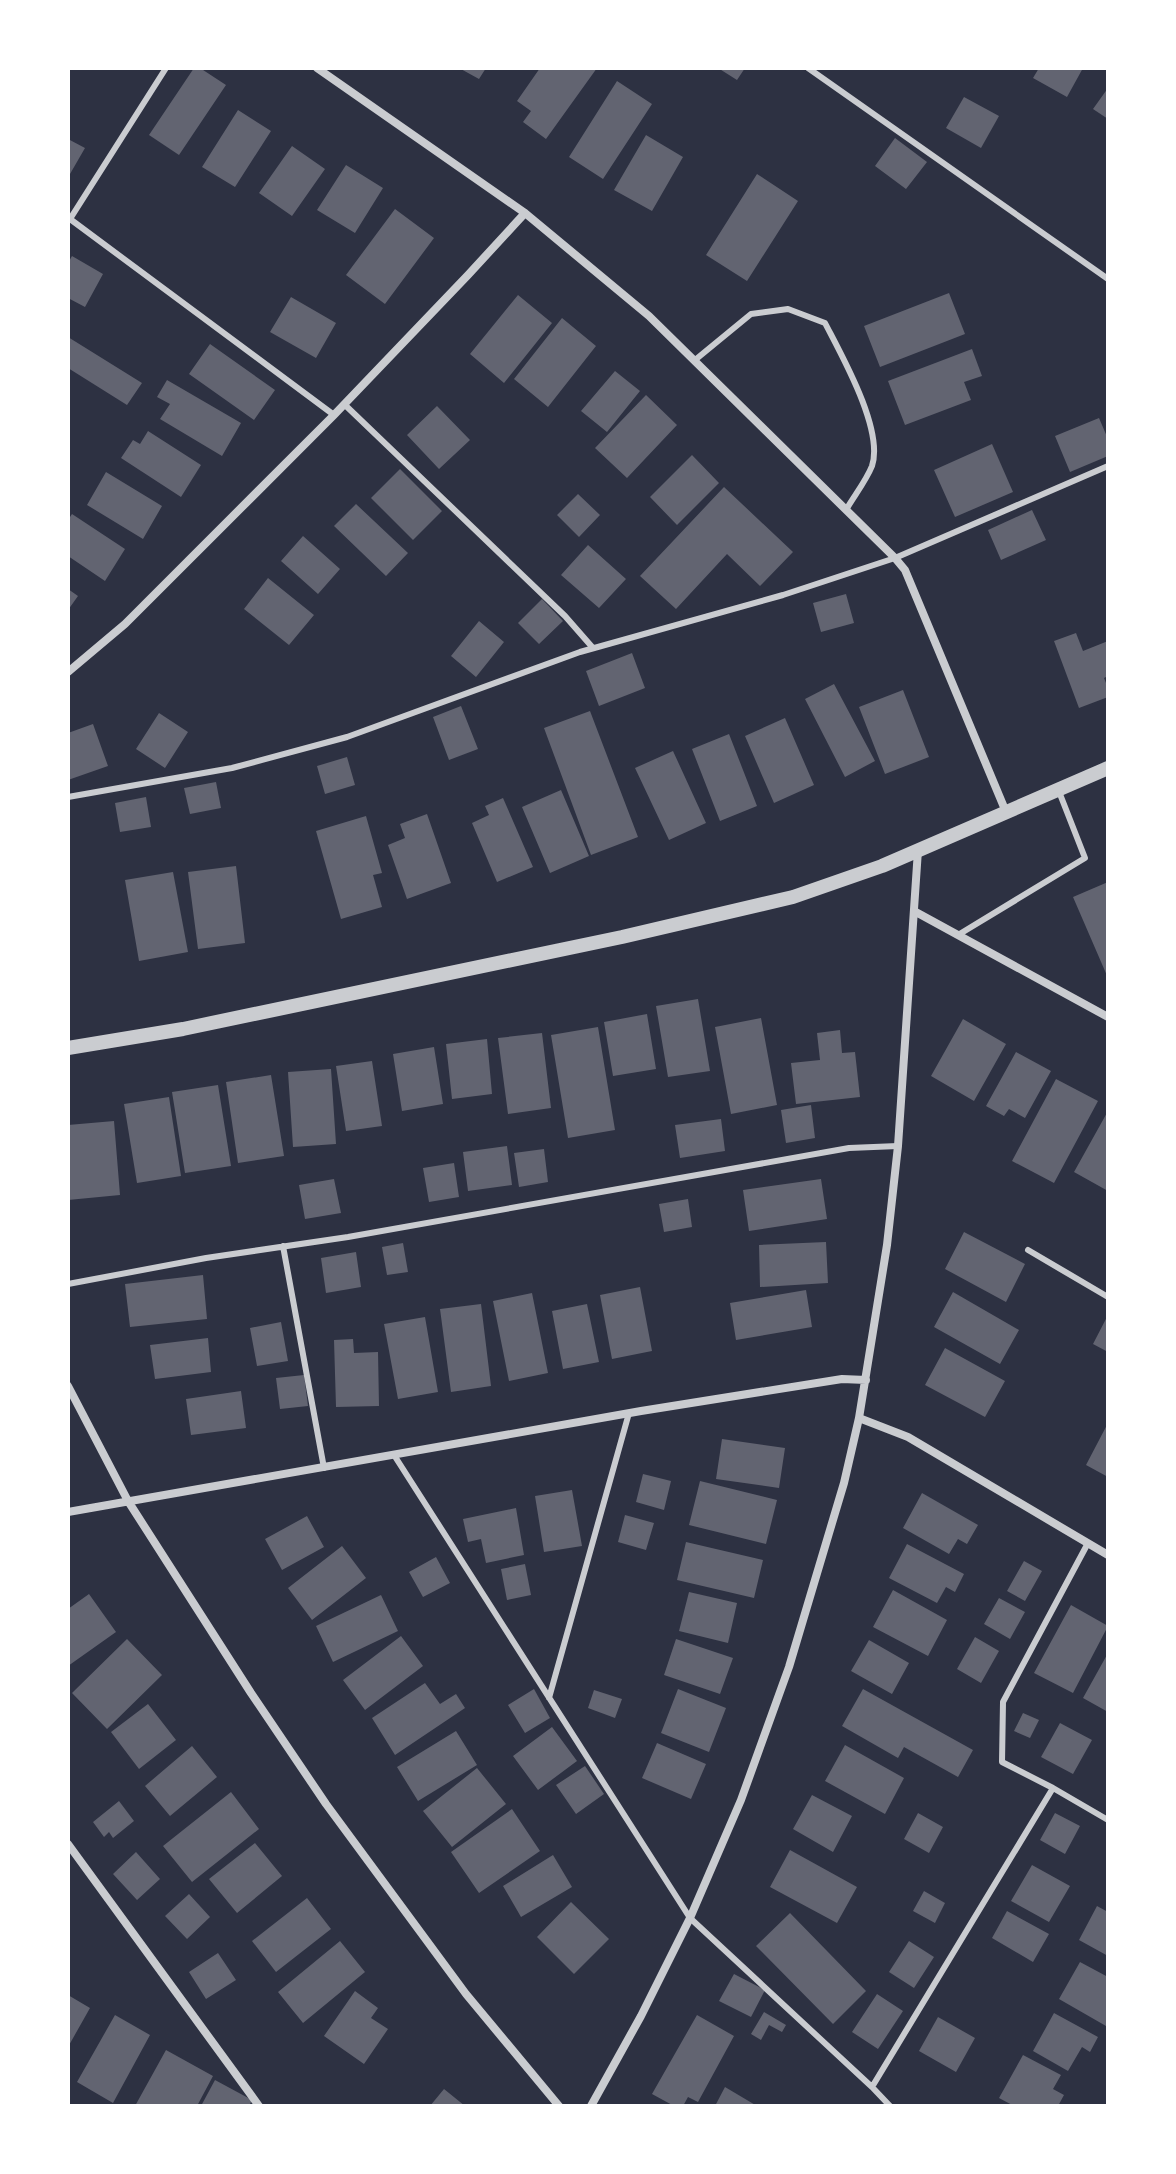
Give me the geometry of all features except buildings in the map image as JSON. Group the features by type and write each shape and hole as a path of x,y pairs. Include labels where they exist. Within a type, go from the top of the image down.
{"street":[{"path":"317,68 525,213 649,316 895,558 905,570 1006,812"},
{"path":"68,672 125,624 334,415 525,213"},
{"path":"68,1048 183,1029 638,934 793,897 882,866 1108,768"},
{"path":"591,2106 690,1918 741,1800 789,1667 844,1483 866,1380 887,1245 898,1146 918,850"},
{"path":"914,911 1108,1017"},
{"path":"68,1512 629,1413 842,1379 866,1380"},
{"path":"68,1386 128,1501 326,1804 466,1994 559,2106"},
{"path":"859,1418 908,1437 1108,1555"},
{"path":"68,1844 259,2106"}],"lane":[{"path":"166,68 69,220 334,415"},
{"path":"808,68 1108,279"},
{"path":"695,360 751,314 788,309 825,323 854,380 873,436 872,465 846,510"},
{"path":"344,404 565,616 593,648"},
{"path":"68,797 232,768 347,737 555,660 783,595 895,558 1108,466"},
{"path":"958,935 1085,858 1058,789"},
{"path":"68,1284 849,1148 898,1146"},
{"path":"283,1246 324,1468"},
{"path":"1028,1250 1108,1297"},
{"path":"549,1698 629,1413"},
{"path":"394,1455 690,1918 890,2106"},
{"path":"1088,1543 1003,1702 1002,1762 1108,1820"},
{"path":"872,2087 1053,1788"}]}
